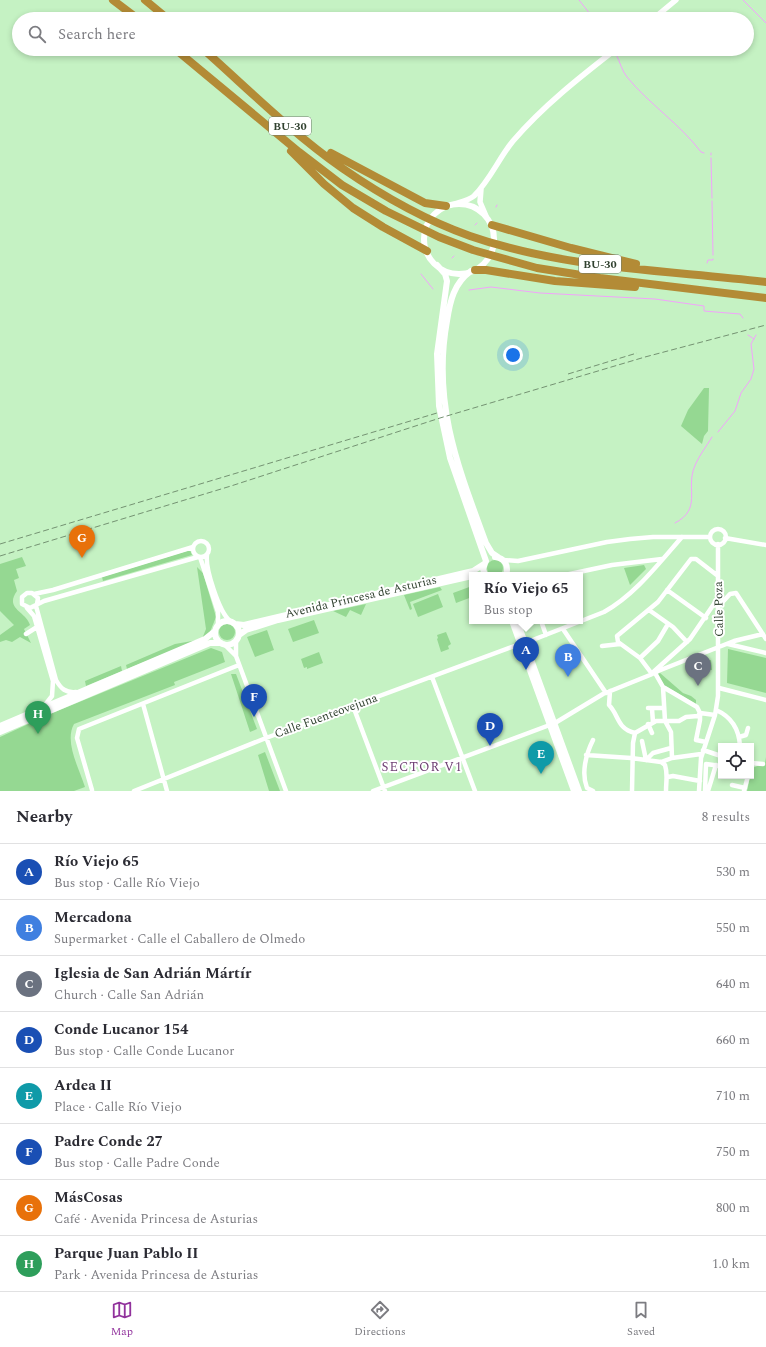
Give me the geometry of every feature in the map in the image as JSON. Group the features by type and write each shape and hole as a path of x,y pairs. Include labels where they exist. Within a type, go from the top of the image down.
{"highway":[{"path":"113,0 129,12"},
{"path":"145,0 160,12"},
{"name":"BU-30","path":"183,56 342,185 404,221 459,245 514,263 564,273 766,298"},
{"name":"BU-30","path":"211,56 341,168 400,203 453,229 502,246 564,259 612,266 766,282"},
{"path":"226,70 239,77 304,134 337,157 425,203 448,206"},
{"path":"255,115 260,123 345,202 383,227 427,251"},
{"path":"493,228 613,259 724,277"},
{"path":"473,270 578,284 744,295"}],"main road":[{"path":"442,405 442,366 448,317 457,285 462,278 486,262 494,247 493,228 486,216 478,209 468,205 448,206 437,212 427,225 424,240 427,251 445,274 447,281 437,354 442,405 444,422 450,458 485,562 485,572"},
{"path":"437,265 451,272 463,273 473,270"},
{"path":"444,422 486,543 492,553 501,558 506,572"},
{"name":"Avenida Princesa de Asturias","path":"473,572 492,557 501,558"},
{"name":"Avenida Princesa de Asturias","path":"230,621 244,625 469,573"},
{"name":"Avenida Princesa de Asturias","path":"237,638 246,630 273,621 469,577"},
{"path":"0,726 43,706 205,639 221,622 230,621 239,629 237,638 232,644 210,643 0,732"},
{"path":"513,624 522,643 577,789"},
{"path":"517,624 522,643"},
{"path":"217,628 216,638 222,644"}],"street":[{"path":"661,12 676,0"},
{"path":"448,206 469,199 482,187 497,162 528,124 607,56"},
{"path":"482,187 480,202 486,216"},
{"path":"718,529 724,532 725,538 722,543 718,544 713,543 710,537 712,532 718,529"},
{"path":"501,558 518,561 607,542 669,537 710,537"},
{"path":"669,537 673,541 673,547"},
{"name":"Calle Fuenteovejuna","path":"583,620 614,607 662,560 682,537"},
{"path":"725,538 766,545"},
{"path":"43,706 50,700 54,692 53,681 33,614 22,604 22,597 27,593 34,594 53,590 194,547 198,542 204,542 208,548 207,564 221,610 230,621"},
{"name":"Calle Poza","path":"699,791 702,752 716,712 719,688 718,544"},
{"path":"194,547 194,554 199,557 218,612 217,628"},
{"path":"27,608 207,555"},
{"path":"620,644 617,639 623,630 649,610 693,558 718,576"},
{"path":"579,572 607,566 662,560"},
{"path":"506,572 518,561"},
{"path":"667,590 706,618"},
{"path":"718,607 732,592 738,595 766,639"},
{"path":"34,594 38,598 36,613 59,686 66,691 80,691"},
{"path":"653,673 687,642 706,618 718,598"},
{"path":"649,610 668,624 687,642"},
{"path":"543,624 546,634"},
{"name":"Calle Fuenteovejuna","path":"134,791 266,738 575,624"},
{"path":"640,658 658,640 668,624"},
{"path":"26,634 37,627"},
{"path":"563,629 608,692 609,704 614,710 617,719 624,728 635,733"},
{"path":"373,791 384,789 553,724 608,692 719,647 763,634"},
{"path":"237,638 236,656 286,791"},
{"path":"222,644 236,656"},
{"path":"602,646 620,644 628,648 640,658 663,687 697,707 700,713 696,740 706,742"},
{"path":"728,644 766,653"},
{"path":"92,790 77,738 78,732 82,727 239,665"},
{"path":"432,676 475,791"},
{"path":"663,687 666,721 671,732 672,758"},
{"path":"719,688 766,700"},
{"path":"143,704 167,791"},
{"path":"353,706 384,789"},
{"path":"652,733 650,708 664,708"},
{"path":"632,791 634,758 633,743 635,733 651,723 679,721 686,717 698,716 700,713 716,712 732,720 739,737 740,743"},
{"path":"739,737 746,735 748,728"},
{"path":"592,791 587,788 585,782 586,755 593,740"},
{"path":"642,741 646,760"},
{"path":"646,760 653,754 671,748"},
{"path":"586,755 634,758 661,762 672,758 702,752 718,755"},
{"path":"661,762 665,765 668,777 666,791"},
{"path":"708,763 718,766 707,791 705,765 708,763"},
{"path":"754,763 763,764"},
{"path":"668,777 673,776 700,781"},
{"path":"732,785 744,789 747,779"},
{"path":"577,789 584,786 585,782"}],"green space":[{"path":"704,388 709,388 708,431 704,436 702,444 681,426 688,410"},
{"path":"190,550 192,555 103,581 102,577"},
{"path":"22,557 26,566 16,569 19,578 14,580 17,591 13,602 17,610 28,620 30,625 24,629 31,643 20,637 12,642 6,640 0,642 0,635 14,625 0,611 0,564"},
{"path":"495,560 501,562 502,572 488,572 487,568 489,562"},
{"path":"644,565 646,569 630,585 624,568"},
{"path":"197,567 203,573 216,617 210,632 202,639 206,629"},
{"path":"440,587 442,590 410,602 412,609 410,610 404,595"},
{"path":"469,587 469,598 456,603 453,593"},
{"path":"438,594 443,607 418,617 413,604"},
{"path":"366,604 361,615 350,610 346,617 333,611"},
{"path":"314,620 319,633 293,642 288,629"},
{"path":"224,624 230,624 235,629 233,638 230,640 224,640 219,635 219,629"},
{"path":"267,630 274,650 255,657 247,637"},
{"path":"446,632 451,644 448,646 449,649 441,652 437,635"},
{"path":"198,640 127,669 126,665 175,644"},
{"path":"211,648 222,652 225,662 174,682 175,685 74,724 71,731 72,747 85,787 74,791 0,791 0,737 50,714"},
{"path":"728,649 766,658 766,693 727,683"},
{"path":"319,652 323,663 307,669 307,667 304,668 301,659"},
{"path":"711,660 712,670 694,671 693,661"},
{"path":"121,666 122,671 86,686 85,681"},
{"path":"660,673 683,693 696,700 696,704 664,685 658,674"},
{"path":"231,674 236,674 257,729 250,732"},
{"path":"265,752 280,791 269,791 258,755"},
{"path":"766,757 766,791 747,791 750,779 754,779 754,767 765,763"}],"waterway":[{"path":"579,0 588,12"},
{"path":"743,0 766,23"},
{"path":"617,56 625,75 645,96 684,132 701,152 704,153"},
{"path":"711,158 712,198"},
{"path":"712,201 713,255"},
{"path":"707,263 708,260 713,259"},
{"path":"421,274 433,289"},
{"path":"469,290 491,287 540,293 655,299 704,306 704,311 740,314 743,318"},
{"path":"748,335 754,339"},
{"path":"718,432 735,411 741,393 751,379 754,369 751,344 756,335"},
{"path":"675,523 683,518 688,512 692,498 691,484 694,468 712,437"}],"railway":[{"path":"0,556 231,486 440,418 645,357 766,325"},
{"path":"568,374 637,353"},
{"path":"0,544 437,413"}],"place":[{"name":"MásCosas","path":"82,558"},
{"name":"Río Viejo 65","path":"526,670"},
{"name":"Mercadona","path":"568,677"},
{"name":"Iglesia de San Adrián Mártír","path":"698,686"},
{"name":"Padre Conde 27","path":"254,717"},
{"name":"Parque Juan Pablo II","path":"38,734"},
{"name":"Conde Lucanor 154","path":"490,746"},
{"name":"Ardea II","path":"541,774"}],"district":[{"name":"SECTOR V1","path":"422,767"}]}
